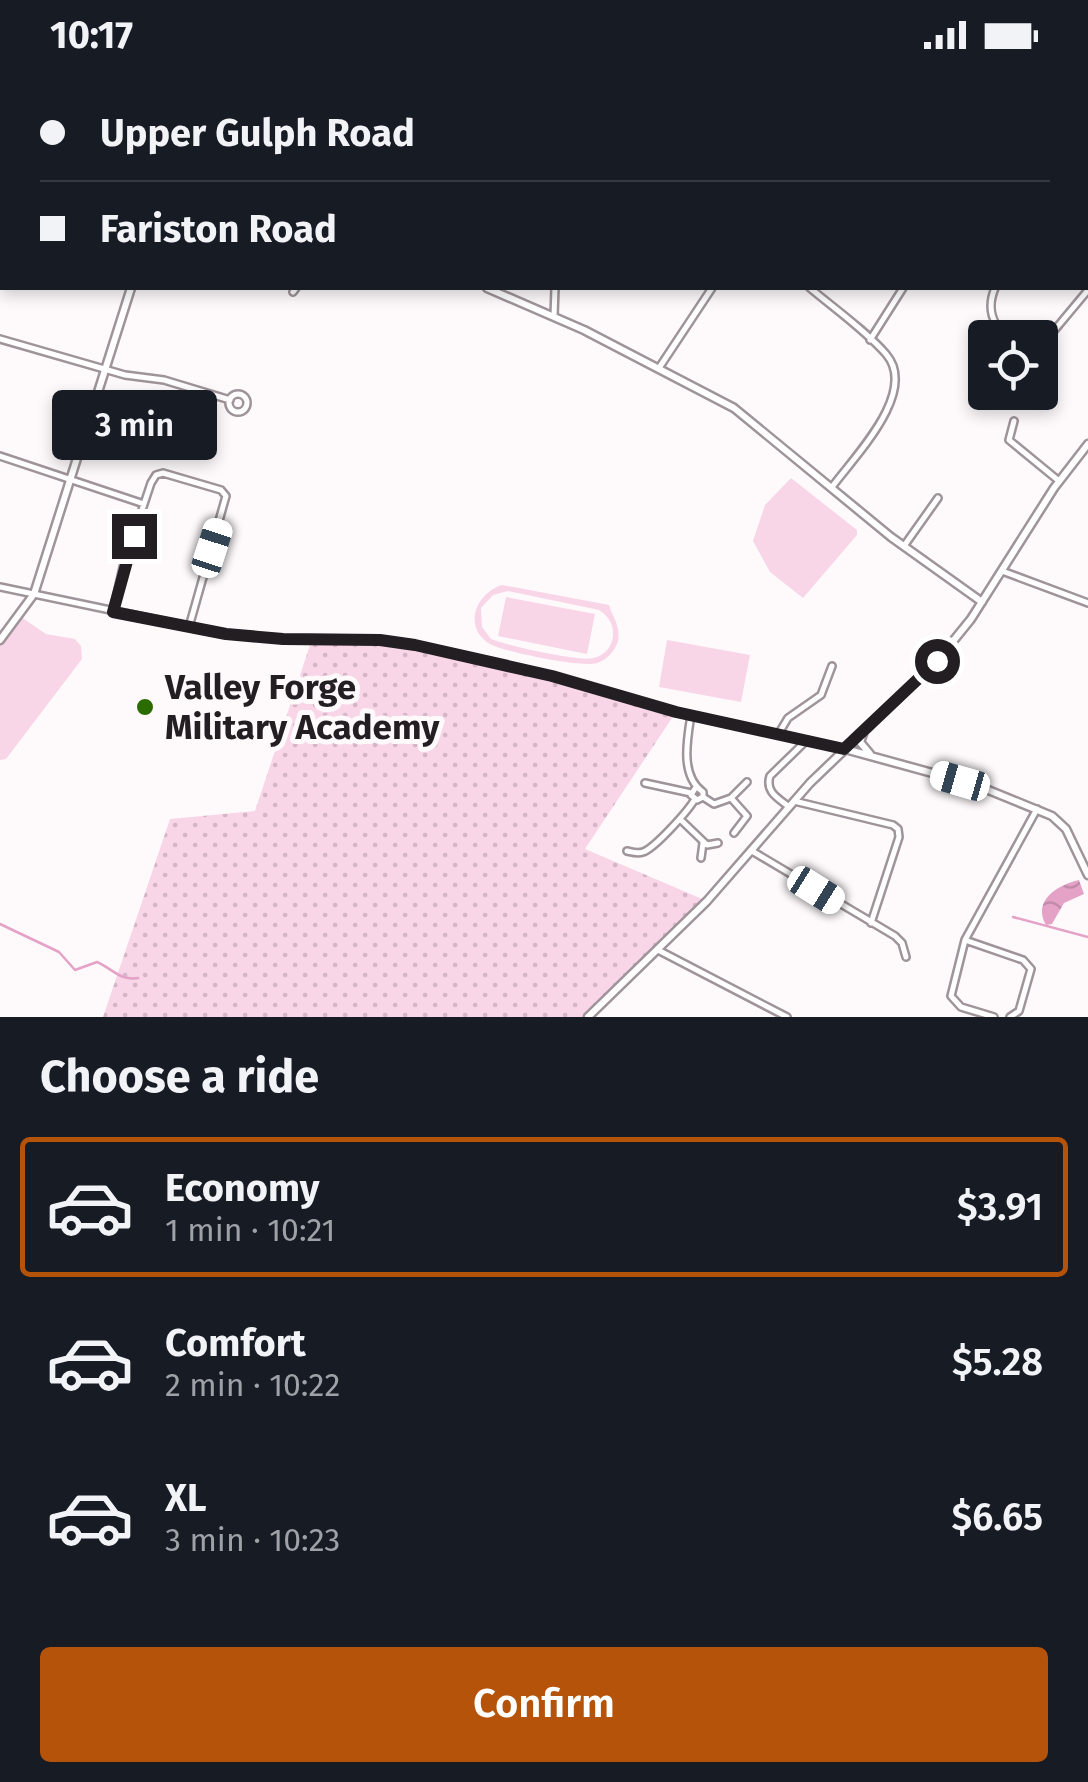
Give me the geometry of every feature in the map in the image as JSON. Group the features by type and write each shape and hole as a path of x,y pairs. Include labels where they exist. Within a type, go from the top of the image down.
{"street":[{"path":"0,640 34,594 130,290"},
{"path":"491,290 554,316 734,408 904,546 982,602"},
{"path":"554,316 555,290"},
{"path":"659,368 711,290"},
{"path":"812,290 894,366 897,383 894,398 831,488"},
{"path":"870,340 902,290"},
{"path":"994,290 991,303 994,320"},
{"path":"1058,327 1088,290"},
{"path":"0,339 230,400"},
{"path":"1014,421 1008,440 1060,480"},
{"path":"588,1017 752,852 844,749 937,661 982,602 1060,480 1088,444"},
{"path":"0,456 144,504"},
{"path":"113,612 144,504 156,475 163,472 221,490 226,496 189,627"},
{"path":"904,546 938,498"},
{"path":"1002,570 1088,603"},
{"path":"0,586 226,634 415,645 875,757 976,785 1052,816 1066,829 1088,875"},
{"path":"779,733 788,718 821,695 832,666"},
{"path":"626,851 644,852 682,820 696,794 686,755 691,715"},
{"path":"864,730 862,747 875,757"},
{"path":"807,740 770,776 769,790 792,804 893,825 898,830 871,923"},
{"path":"645,783 696,794 714,804 731,798 748,782"},
{"path":"731,798 747,816 734,832"},
{"path":"994,1017 960,1007 951,996 966,940 1037,809"},
{"path":"682,820 703,843 718,843"},
{"path":"701,858 703,843"},
{"path":"752,852 895,936 906,958"},
{"path":"966,940 1023,960 1031,969 1019,1011 1010,1017"},
{"path":"658,950 787,1017"}],"shaded area":[{"path":"791,478 857,530 857,535 803,598 770,572 753,541 765,505"},
{"path":"502,585 609,605 618,631 617,645 604,660 589,664 543,658 490,644 476,629 475,620 479,603","holes":["508,591 599,610 610,621 613,636 607,650 593,658 499,642 491,639 482,627 481,608 493,595"]},
{"path":"506,597 595,614 587,654 498,636"},
{"path":"21,617 46,634 75,639 81,646 82,659 6,759 0,760 0,644"},
{"path":"312,639 380,640 552,676 676,712 585,849 707,901 588,1017 103,1017 170,819 255,811"},
{"path":"667,640 750,655 741,702 659,687"}],"water":[{"path":"1079,880 1084,894 1064,903 1052,924 1046,925 1042,908 1049,895"}],"waterway":[{"path":"1013,917 1088,937"},
{"path":"0,924 59,952 75,970 97,962 121,976 138,978"}],"place":[{"name":"Valley Forge Military Academy","path":"145,707"}],"route":[{"path":"134,536 113,612 226,634 415,645 552,676 676,712 844,749 937,661"}]}
